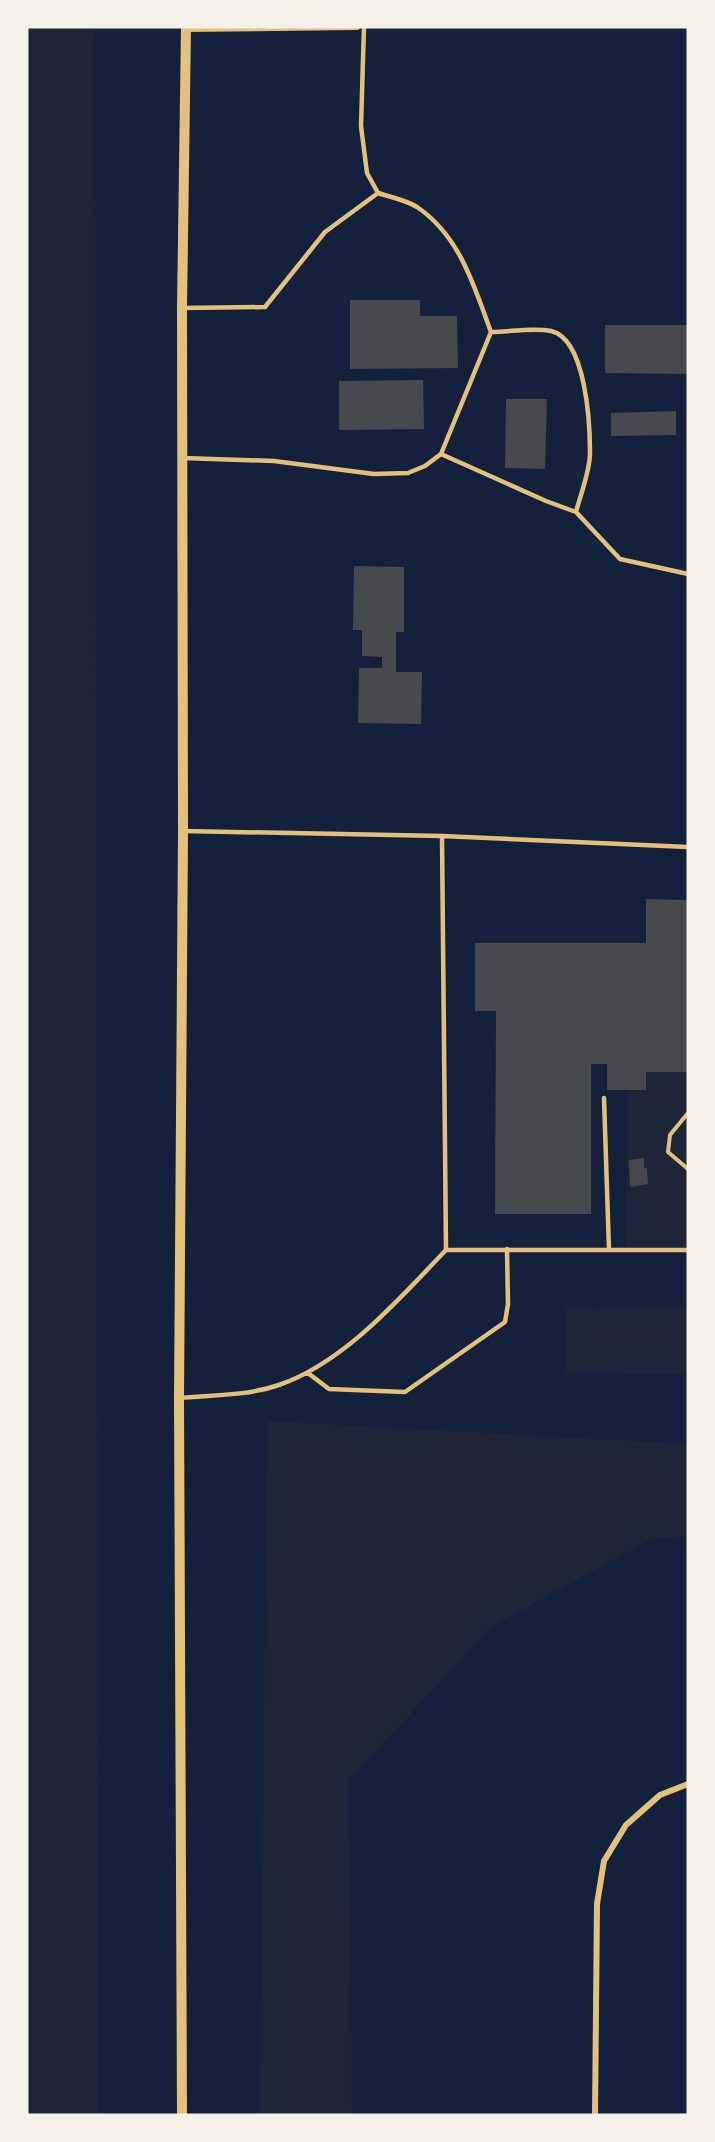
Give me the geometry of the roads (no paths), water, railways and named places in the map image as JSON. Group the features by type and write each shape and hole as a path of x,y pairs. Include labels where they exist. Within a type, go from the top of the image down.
{"street":[{"path":"182,2115 179,1398 183,831 182,308 186,28 357,27"},
{"path":"595,2115 597,1904 604,1861 626,1825 660,1795 688,1784"}],"lane":[{"path":"182,458 274,461 374,474 408,473 426,466 441,454 491,332 467,265 448,237 415,206 378,193 367,172 361,126 364,27"},
{"path":"182,308 264,307 325,232 378,193"},
{"path":"491,332 551,331 565,338 574,349 582,369 590,454 576,512"},
{"path":"441,454 576,512 596,536 620,559 688,574"},
{"path":"183,831 441,836 688,847"},
{"path":"179,1398 243,1393 277,1386 308,1373 382,1317 446,1250 441,836"},
{"path":"604,1098 609,1250"},
{"path":"308,1373 329,1389 405,1392 505,1322 508,1304 507,1249"},
{"path":"446,1250 688,1250"}]}
